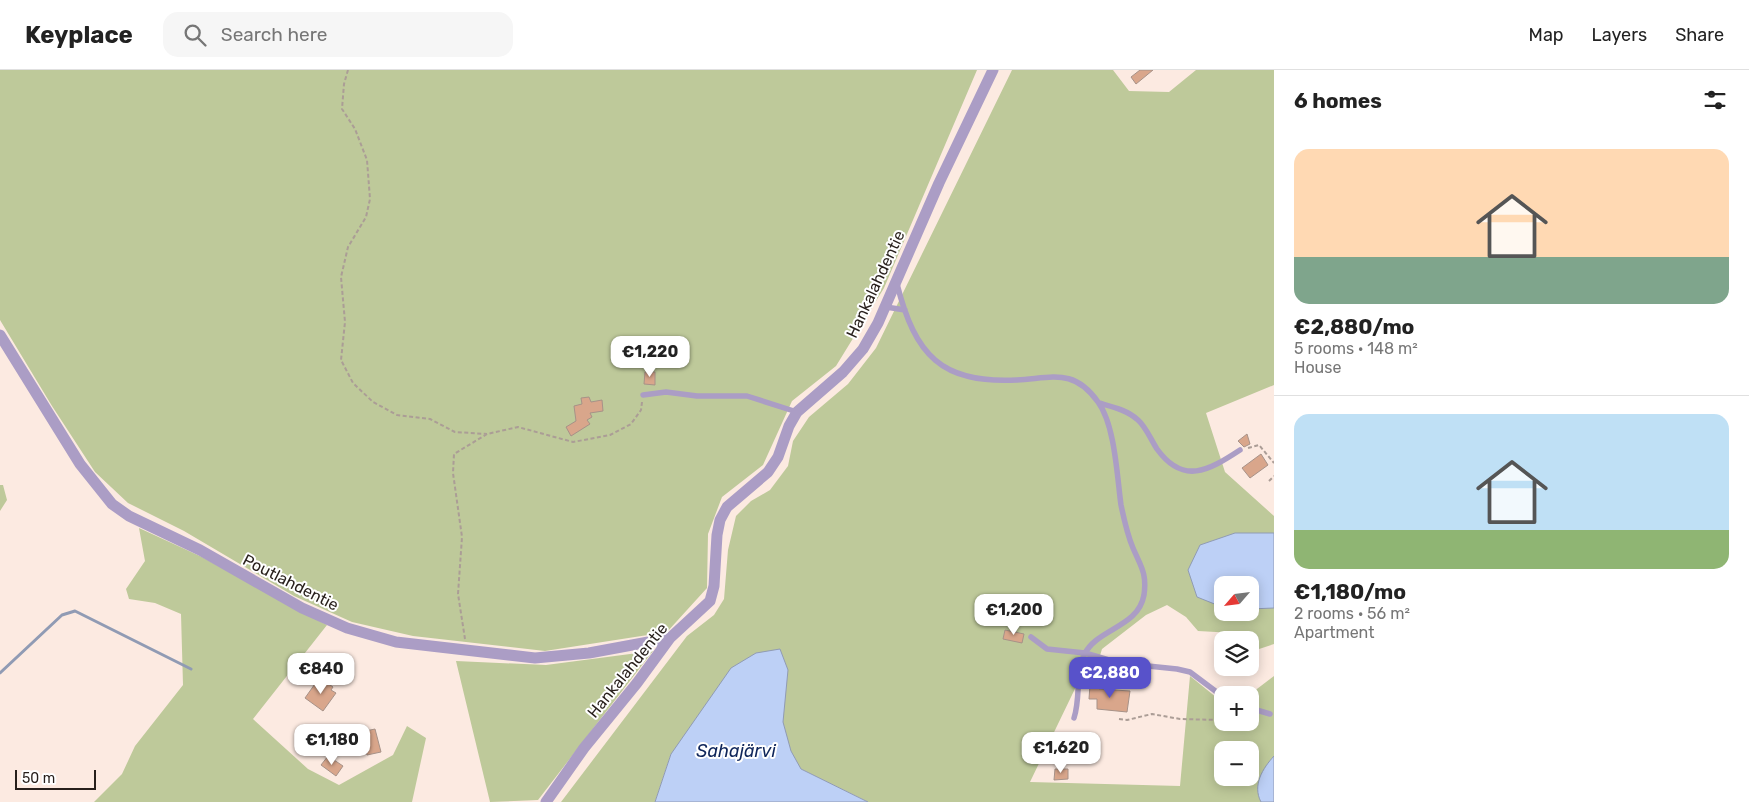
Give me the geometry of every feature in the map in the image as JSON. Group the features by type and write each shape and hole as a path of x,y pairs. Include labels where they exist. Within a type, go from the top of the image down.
{"street":[{"name":"Hankalahdentie","path":"546,802 584,748 637,683 670,638 710,601 714,586 717,535 720,520 735,498 768,472 778,457 789,426 797,412 843,372 863,349 993,70"},
{"name":"Poutlahdentie","path":"0,335 80,464 112,504 129,516 169,534 302,608 347,628 396,642 535,658 557,658 670,638"}],"lane":[{"path":"896,279 905,310 925,349 938,365 951,372 1002,380 1061,376 1085,386 1099,403 1112,443 1124,522 1146,579 1143,598 1128,621 1096,642 1085,653 1079,671 1077,709 1074,718"},
{"path":"884,307 905,310"},
{"path":"643,395 666,392 747,396 797,412"},
{"path":"1099,403 1128,412 1139,421 1170,465 1181,471 1194,472 1221,463 1240,450"},
{"path":"1031,637 1047,649 1085,653 1119,663 1177,668 1190,672 1214,690"},
{"path":"1259,711 1270,714"}],"path":[{"path":"348,70 344,84 342,109 355,129 367,160 370,200 366,217 348,247 341,277 345,322 341,360 353,383 373,402 397,415 430,419 456,432 487,434 518,427 573,442 610,435 631,424 641,410 643,395"},
{"path":"467,651 458,594 462,537 453,473 454,454 487,434"},
{"path":"1240,450 1259,445 1274,463"},
{"path":"1269,481 1274,476"},
{"path":"1119,719 1127,720 1152,714 1180,719 1214,720"}],"green space":[{"path":"0,70 977,70 884,288 836,366 792,401 763,465 722,497 708,534 707,588 667,632 545,651 413,636 352,622 294,596 184,531 128,503 95,472 0,320"},
{"path":"1012,70 1113,70 1129,91 1169,92 1196,70 1274,70 1274,385 1206,413 1225,472 1274,516 1274,644 1259,649 1259,631 1198,631 1186,617 1167,605 1146,615 1102,649 1098,662 1085,668 1030,782 1180,786 1190,676 1214,696 1214,731 1259,731 1259,687 1274,676 1274,802 868,802 801,769 671,754 655,802 561,802 687,636 714,615 724,599 728,550 736,516 751,501 770,490 788,466 793,441 809,417 848,384 876,348"},
{"path":"0,485 3,485 7,500 0,511"},
{"path":"139,528 202,557 327,625 253,719 308,769 339,785 393,755 407,726 426,738 412,802 94,802 122,774 135,746 183,685 181,614 155,603 129,599 126,589 145,561"},
{"path":"653,651 538,800 490,802 456,661 546,665"}],"water":[{"path":"1235,533 1274,533 1274,608 1259,609 1259,576 1214,576 1214,604 1197,597 1188,570 1200,545"},
{"name":"Sahajärvi","path":"780,649 788,670 783,722 791,751 801,769 868,802 655,802 671,754 731,668 756,653"},
{"path":"1274,756 1274,802 1261,802 1259,796 1259,780"}],"building":[{"path":"1140,70 1153,70 1136,84 1131,77"},
{"path":"645,372 655,372 655,385 644,384"},
{"path":"589,397 591,402 602,400 603,411 590,413 592,417 587,420 590,424 571,436 566,427 576,421 574,406 582,404 581,398"},
{"path":"1247,434 1250,444 1244,447 1238,441"},
{"path":"1261,454 1268,465 1250,478 1242,468"},
{"path":"1005,630 1024,634 1022,643 1003,639"},
{"path":"323,680 333,687 331,690 336,693 323,711 305,698 317,681 320,683"},
{"path":"1090,685 1100,685 1099,689 1130,691 1127,712 1097,709 1097,699 1089,699"},
{"path":"375,729 381,752 367,755 361,732"},
{"path":"328,756 343,766 336,776 321,765"},
{"path":"1055,769 1068,769 1068,779 1054,780"}],"waterway":[{"path":"0,673 62,615 75,611 191,669"}]}
